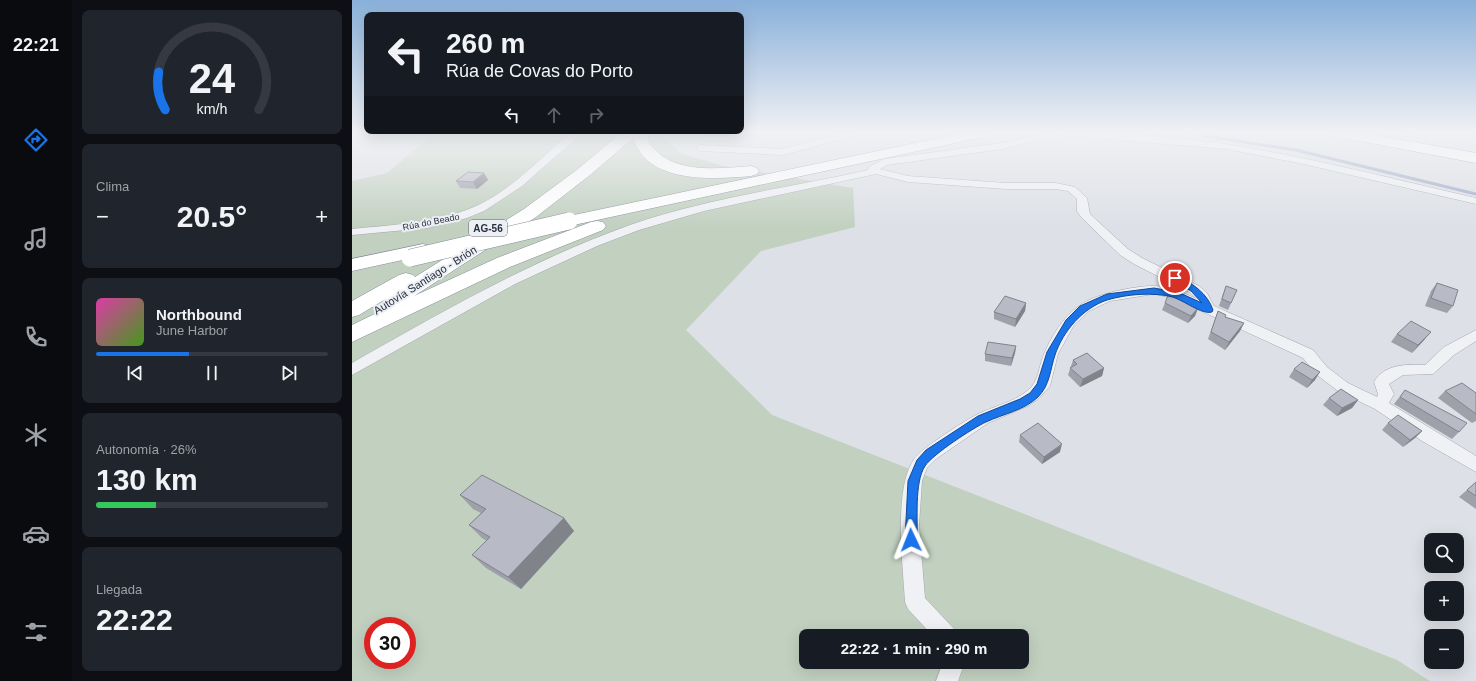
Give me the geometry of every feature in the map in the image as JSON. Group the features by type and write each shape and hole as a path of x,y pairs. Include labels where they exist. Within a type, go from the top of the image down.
{"highway":[{"name":"Autovía Santiago - Brión","path":"352,310 428,266 500,220 575,165"},
{"name":"Autovía Santiago - Brión","path":"352,325 445,269 530,213 593,165"},
{"path":"671,165 686,170 707,174 776,169"},
{"path":"352,271 416,254 797,165"},
{"path":"569,218 700,194 821,165"},
{"path":"352,334 445,289 521,255 621,218 700,194"},
{"path":"352,265 416,254"}],"street":[{"name":"Rúa do Beado","path":"352,232 427,225 462,216 496,200 511,190 541,165"},
{"path":"876,172 873,169 880,165"},
{"path":"1318,165 1476,201"},
{"path":"352,370 490,293 582,247 678,214 876,172 908,179 1006,186 1056,186 1071,189 1082,198 1083,211 1086,216 1124,252 1138,261 1194,289 1207,303 1209,310"},
{"path":"940,629 914,602 910,525 913,481 920,464 930,454 982,419 1023,402 1033,395 1042,386 1051,354 1069,322 1089,305 1107,297 1154,290 1177,295 1308,354 1331,380 1380,405 1476,465"},
{"path":"1380,405 1386,394 1381,382 1390,374 1400,369 1428,370 1449,351 1476,335"},
{"path":"947,681 951,669"}],"green space":[{"path":"397,165 718,165 853,188 855,227 761,251 686,330 772,415 1397,660 1430,681 352,681 352,181 387,173"}],"building":[{"path":"468,172 484,173 473,182 456,181"},
{"path":"1437,283 1458,290 1453,306 1431,298"},
{"path":"1226,286 1237,290 1231,303 1222,299"},
{"path":"1168,295 1198,308 1191,316 1165,303"},
{"path":"1005,296 1026,303 1016,319 994,312"},
{"path":"1218,311 1226,315 1225,317 1244,323 1229,342 1211,332"},
{"path":"1411,321 1431,332 1418,345 1397,334"},
{"path":"988,342 1016,346 1012,358 985,354"},
{"path":"1087,353 1104,368 1083,379 1070,368 1077,364 1073,360"},
{"path":"1302,362 1320,372 1312,380 1294,369"},
{"path":"1462,383 1476,393 1476,414 1445,391"},
{"path":"1341,389 1358,400 1342,408 1329,398"},
{"path":"1405,390 1467,423 1459,432 1400,397"},
{"path":"1398,415 1422,431 1410,440 1388,423"},
{"path":"1038,423 1062,444 1044,457 1020,435"},
{"path":"482,475 564,518 508,577 472,555 490,537 469,525 486,509 460,495"},
{"path":"1476,482 1476,496 1467,490"}],"waterway":[{"path":"1356,165 1476,194"}],"route":[{"path":"911,540 910,525 913,481 920,464 930,454 982,419 1023,402 1033,395 1042,386 1051,354 1069,322 1084,308 1094,302 1107,297 1154,290 1177,295 1209,310 1207,303 1202,296 1194,289 1175,278"}]}
